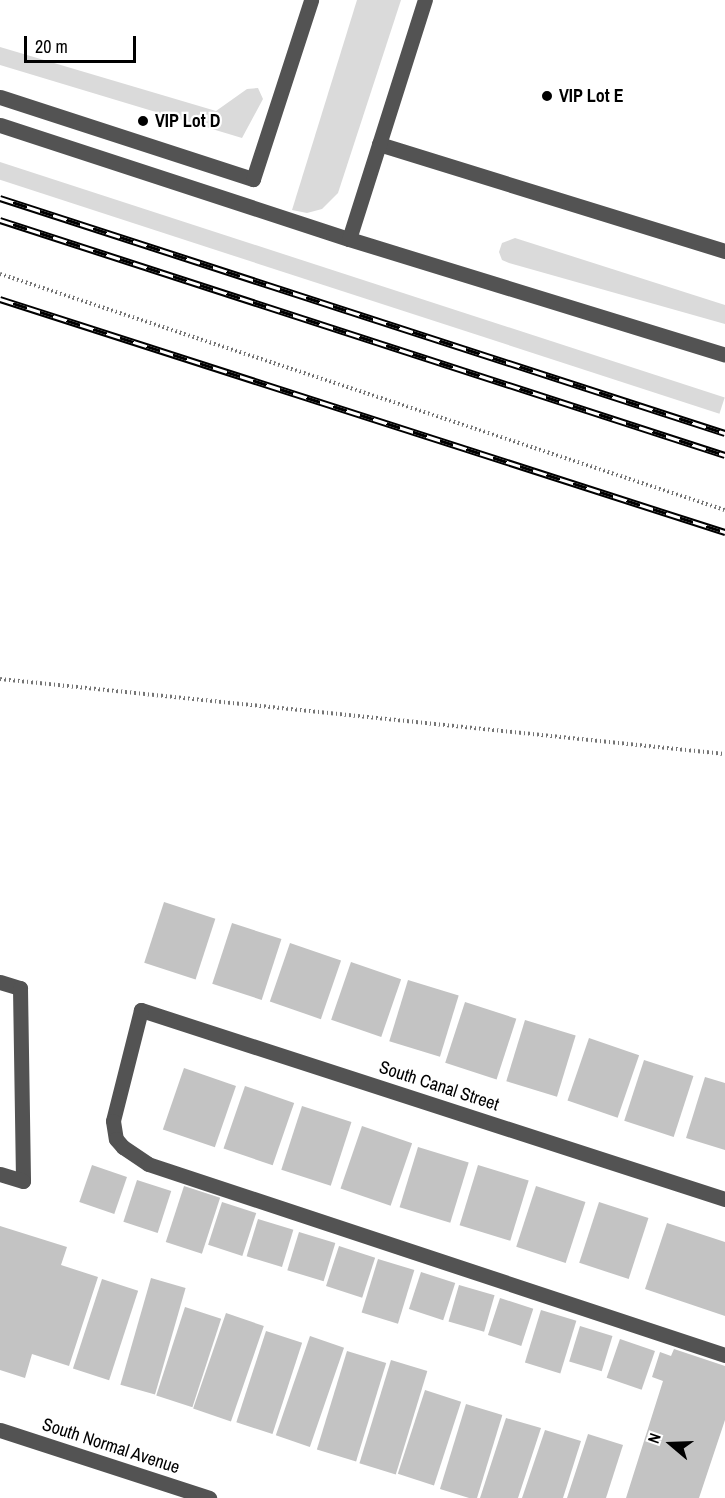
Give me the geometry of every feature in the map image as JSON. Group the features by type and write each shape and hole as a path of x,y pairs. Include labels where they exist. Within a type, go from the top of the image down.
{"street":[{"path":"0,97 253,179 311,0"},
{"path":"349,239 425,0"},
{"path":"0,125 349,239 725,355"},
{"path":"379,144 725,251"},
{"path":"0,982 20,988 23,1181 0,1174"},
{"name":"South Canal Street","path":"725,1199 141,1010 113,1121 116,1139 131,1156 725,1355"},
{"name":"South Normal Avenue","path":"0,1430 209,1498"}],"path":[{"path":"0,274 725,510"},
{"path":"0,679 725,754"}],"shaded area":[{"path":"357,0 401,0 338,193 322,209 307,213 292,210"},
{"path":"0,47 216,111 247,89 258,88 263,99 242,138 0,65"},
{"path":"0,162 725,397 719,414 0,180"},
{"path":"515,238 725,305 725,324 502,260 499,252 502,243"}],"building":[{"path":"164,902 215,919 196,980 144,963"},
{"path":"232,923 281,939 262,1000 212,984"},
{"path":"290,943 341,961 321,1019 270,1002"},
{"path":"351,962 401,979 381,1037 331,1020"},
{"path":"408,980 459,995 440,1057 389,1041"},
{"path":"465,1002 516,1019 497,1080 445,1063"},
{"path":"525,1020 576,1035 557,1097 506,1081"},
{"path":"589,1038 639,1055 618,1118 568,1100"},
{"path":"644,1060 693,1076 674,1137 624,1121"},
{"path":"184,1068 236,1086 215,1147 163,1129"},
{"path":"705,1077 725,1083 725,1150 686,1138"},
{"path":"245,1086 294,1103 273,1165 224,1148"},
{"path":"302,1106 351,1122 331,1186 281,1170"},
{"path":"362,1126 412,1143 391,1206 341,1188"},
{"path":"418,1147 469,1162 450,1223 400,1207"},
{"path":"92,1165 127,1177 114,1214 79,1202"},
{"path":"478,1165 529,1180 510,1241 460,1225"},
{"path":"137,1180 171,1191 158,1233 123,1222"},
{"path":"184,1186 220,1198 202,1254 166,1242"},
{"path":"536,1186 585,1202 566,1263 516,1247"},
{"path":"222,1202 256,1213 242,1256 208,1245"},
{"path":"599,1202 648,1218 629,1279 579,1263"},
{"path":"258,1219 293,1230 282,1267 247,1256"},
{"path":"667,1223 725,1242 725,1316 645,1289"},
{"path":"0,1226 67,1247 61,1265 98,1277 69,1366 32,1354 25,1378 0,1370"},
{"path":"299,1232 335,1243 324,1281 287,1270"},
{"path":"339,1246 375,1258 362,1298 326,1286"},
{"path":"378,1259 414,1270 398,1324 362,1313"},
{"path":"421,1272 455,1283 443,1320 409,1309"},
{"path":"151,1278 186,1288 155,1395 120,1385"},
{"path":"102,1279 138,1291 109,1380 73,1368"},
{"path":"459,1285 495,1295 484,1332 449,1322"},
{"path":"500,1298 533,1309 521,1346 488,1335"},
{"path":"185,1307 221,1319 192,1407 156,1395"},
{"path":"541,1310 576,1321 560,1373 525,1363"},
{"path":"226,1313 264,1326 231,1422 193,1408"},
{"path":"580,1326 613,1336 602,1371 569,1361"},
{"path":"266,1331 302,1343 272,1434 236,1422"},
{"path":"310,1336 344,1348 310,1447 276,1435"},
{"path":"620,1339 655,1351 642,1390 607,1378"},
{"path":"674,1349 725,1366 725,1420 699,1498 626,1498 663,1381 652,1377 660,1352 671,1356"},
{"path":"347,1351 386,1363 356,1461 317,1449"},
{"path":"391,1360 427,1371 396,1474 359,1463"},
{"path":"425,1390 461,1402 434,1485 398,1474"},
{"path":"466,1404 502,1415 477,1498 469,1498 440,1489"},
{"path":"506,1418 541,1428 518,1498 480,1498"},
{"path":"545,1430 581,1441 563,1498 522,1498"},
{"path":"588,1434 623,1445 606,1498 567,1498"}],"railway":[{"path":"0,198 725,433"},
{"path":"0,220 725,455"},
{"path":"0,299 725,532"}],"place":[{"name":"VIP Lot E","path":"547,96"},
{"name":"VIP Lot D","path":"143,121"}]}
